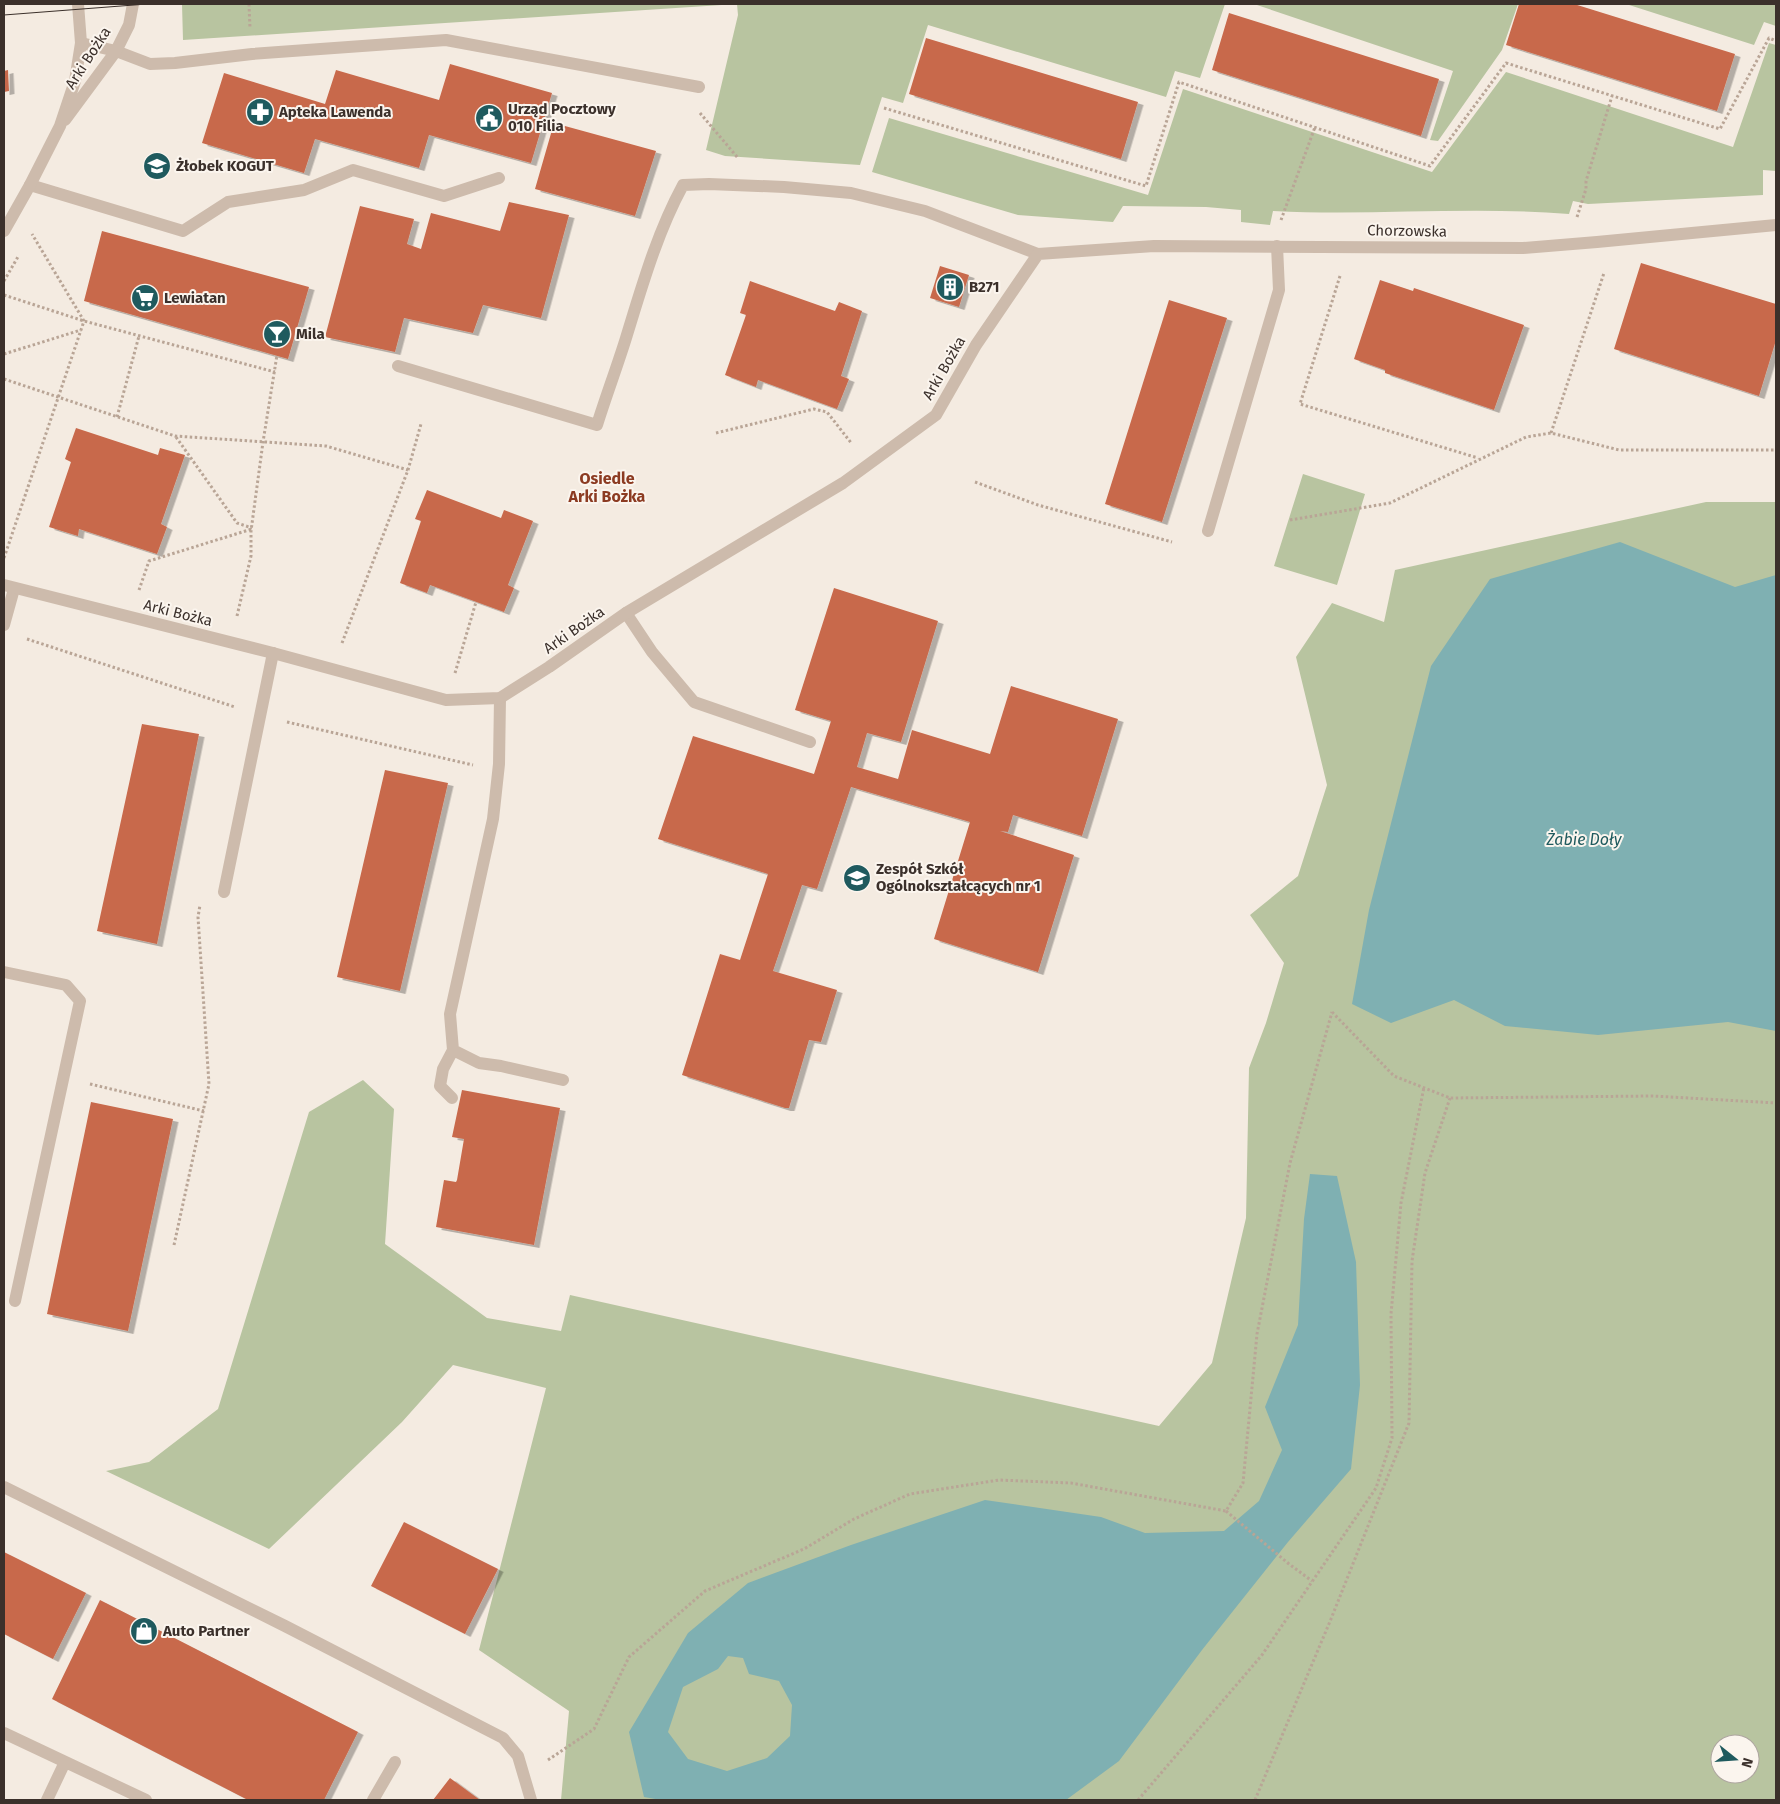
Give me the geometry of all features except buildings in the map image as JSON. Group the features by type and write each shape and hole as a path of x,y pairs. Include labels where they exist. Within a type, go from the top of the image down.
{"street":[{"name":"Arki Bożka","path":"4,231 60,126 74,82 81,43 78,4"},
{"name":"Arki Bożka","path":"60,126 80,102 116,51 129,25 133,4"},
{"path":"81,43 116,51 150,64 176,64 252,54 446,40 699,87"},
{"path":"30,185 183,232 228,202 304,190 354,170 444,196 499,178"},
{"path":"398,366 597,425 626,339 641,286 672,206 683,185 761,186 851,193 925,212 1038,254"},
{"name":"Chorzowska","path":"1038,254 1154,246 1474,248 1568,244 1776,225"},
{"path":"1208,531 1280,290 1277,246"},
{"name":"Arki Bożka","path":"9,587 273,653 446,700 500,698 549,667 626,613 843,483 936,415 976,344 1038,254"},
{"path":"4,625 9,587"},
{"path":"626,613 652,652 694,702 810,742"},
{"path":"224,892 273,653"},
{"path":"452,1098 440,1086 443,1068 453,1050 450,1014 493,819 499,764 500,698"},
{"path":"4,972 66,985 80,1001 15,1301"},
{"path":"453,1050 479,1064 501,1066 564,1080"},
{"path":"4,1487 285,1626 503,1738 518,1756 531,1800"},
{"path":"4,1732 146,1800"},
{"path":"46,1800 65,1762"},
{"path":"373,1800 395,1762"}],"path":[{"path":"884,108 1146,186 1179,82 1430,166 1506,63 1720,129 1769,38 1776,40"},
{"path":"1568,244 1586,189 1586,181 1612,96"},
{"path":"698,111 761,186"},
{"path":"1277,246 1278,226 1315,127"},
{"path":"14,560 4,557 84,321 31,232"},
{"path":"1551,433 1604,273"},
{"path":"1340,276 1300,404 1478,459"},
{"path":"4,295 84,321 275,372"},
{"path":"4,354 82,330"},
{"path":"116,417 139,336"},
{"path":"230,642 251,556 252,528 263,442 277,356"},
{"path":"4,379 175,436 326,446 408,470"},
{"path":"716,433 814,409 827,412 856,448"},
{"path":"341,646 408,470 421,424"},
{"path":"1290,520 1390,503 1526,437 1551,433 1619,450 1776,450"},
{"path":"175,436 237,523 252,528"},
{"path":"975,482 1038,505 1172,542"},
{"path":"147,595 138,593 149,561 252,528"},
{"path":"463,677 454,676 476,602"},
{"path":"174,1245 209,1084 198,916 202,898"},
{"path":"1226,1512 1243,1483 1257,1334 1290,1163 1332,1012 1394,1076 1450,1098 1653,1096 1776,1103"},
{"path":"64,1078 204,1111"},
{"path":"1138,1800 1262,1655 1376,1488 1392,1438 1390,1314 1400,1203 1424,1087"},
{"path":"1255,1800 1409,1423 1412,1261 1425,1173 1450,1098"},
{"path":"525,1775 594,1729 629,1657 705,1591 804,1549 854,1519 910,1494 999,1480 1071,1483 1226,1512 1312,1581"}],"green space":[{"path":"182,4 737,4 183,40"},
{"path":"737,4 1225,4 1200,78 1175,71 1166,97 928,25 903,103 882,97 860,165 725,156 706,150 738,15"},
{"path":"1254,4 1518,4 1502,50 1438,141 1430,140 1453,71"},
{"path":"1626,4 1776,4 1776,26 1764,22 1754,45"},
{"path":"1769,43 1776,45 1776,171 1763,170 1763,195 1588,204 1573,201 1569,214 1495,211 1273,211 1270,225 1241,222 1241,210 1206,207 1123,206 1113,222 1018,215 872,172 889,118 1148,195 1183,89 1432,172 1506,72 1733,147"},
{"path":"1303,474 1365,494 1337,585 1274,566"},
{"path":"1706,502 1776,502 1776,1800 561,1800 569,1711 479,1650 546,1388 453,1365 402,1422 269,1549 106,1471 149,1462 218,1409 309,1112 363,1080 394,1109 385,1244 487,1318 561,1331 570,1295 1159,1426 1212,1363 1246,1218 1249,1068 1266,1023 1284,963 1250,915 1298,876 1327,785 1296,657 1332,603 1384,622 1395,570"}],"water":[{"name":"Żabie Doły","path":"1620,542 1735,587 1776,575 1776,1031 1728,1022 1598,1035 1505,1026 1454,1000 1391,1023 1352,1004 1369,910 1431,666 1490,579"},
{"path":"1310,1174 1337,1176 1356,1262 1360,1385 1351,1469 1288,1542 1202,1650 1119,1761 1066,1800 661,1800 644,1797 629,1732 688,1633 748,1583 851,1545 985,1500 1101,1517 1145,1533 1224,1531 1259,1501 1282,1450 1265,1407 1298,1325 1304,1219","holes":["728,1656 743,1658 749,1674 779,1681 792,1705 790,1736 767,1758 727,1771 688,1759 668,1732 683,1687 718,1669"]}],"tram line":[{"path":"4,15 147,4"}],"place":[{"name":"Apteka Lawenda","path":"260,112"},
{"name":"Urząd Pocztowy 010 Filia","path":"489,118"},
{"name":"Żłobek KOGUT","path":"157,166"},
{"name":"B271","path":"950,287"},
{"name":"Lewiatan","path":"145,298"},
{"name":"Mila","path":"277,334"},
{"name":"Zespół Szkół Ogólnokształcących nr 1","path":"857,878"},
{"name":"Auto Partner","path":"144,1631"}],"district":[{"name":"Osiedle Arki Bożka","path":"607,487"}]}
